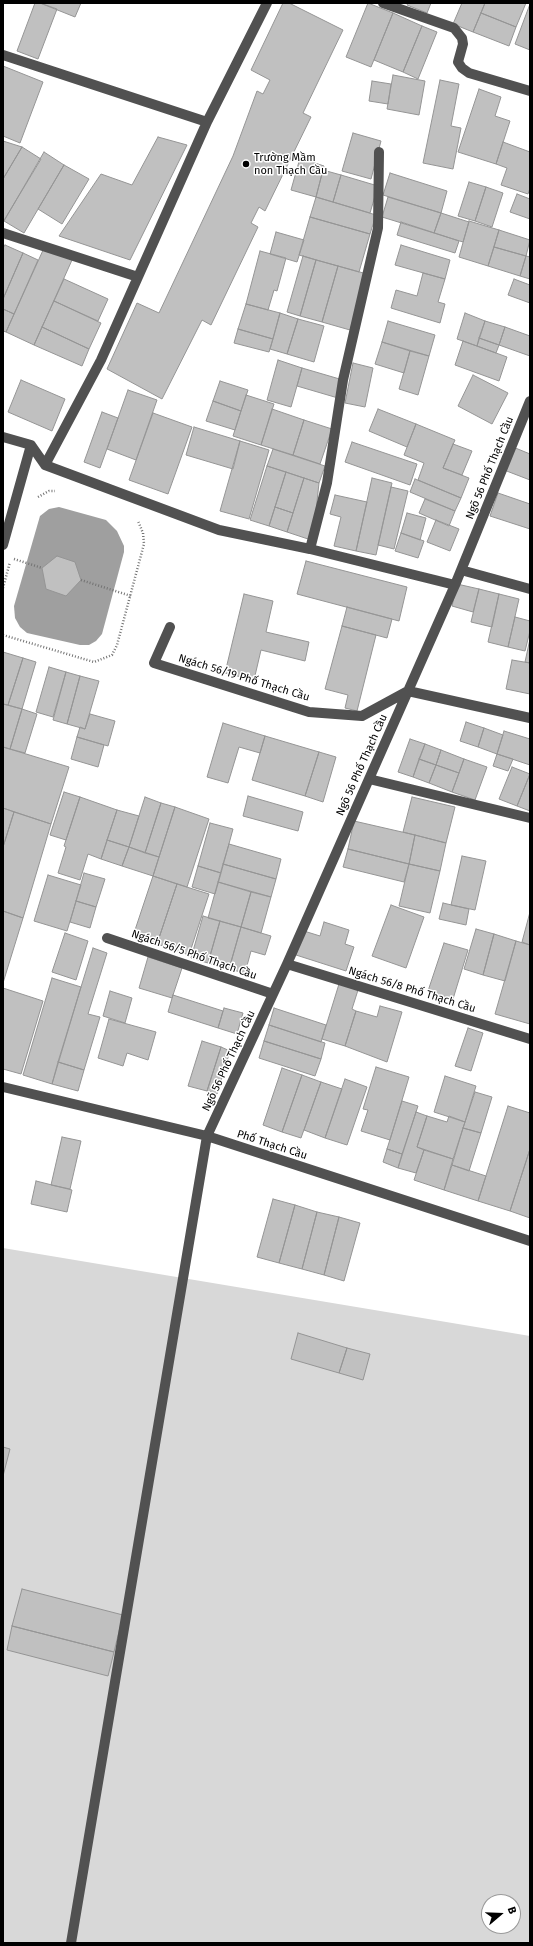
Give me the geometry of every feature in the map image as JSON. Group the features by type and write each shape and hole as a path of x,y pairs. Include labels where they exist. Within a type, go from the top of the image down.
{"street":[{"path":"45,465 101,360 207,122 267,3"},
{"path":"383,3 454,28 462,38 463,44 458,62 462,68 469,73 530,91"},
{"path":"3,55 207,122"},
{"path":"310,549 327,483 343,380 378,228 379,152"},
{"path":"3,233 138,277"},
{"name":"Ngõ 56 Phố Thạch Cầu","path":"71,1943 207,1136 287,964 408,691 461,570 530,401"},
{"path":"3,437 31,445 45,465 219,530 310,549 455,584"},
{"path":"3,545 31,445"},
{"path":"461,570 530,589"},
{"name":"Ngách 56/19 Phố Thạch Cầu","path":"170,627 154,663 310,712 362,716 408,691"},
{"path":"408,691 530,718"},
{"path":"369,779 530,818"},
{"name":"Ngách 56/5 Phố Thạch Cầu","path":"107,938 273,994"},
{"name":"Ngách 56/8 Phố Thạch Cầu","path":"287,964 530,1039"},
{"name":"Phố Thạch Cầu","path":"3,1087 207,1136 530,1240"}],"path":[{"path":"36,497 49,491 61,490"},
{"path":"3,635 94,662 103,660 112,655 117,645 144,544 143,533 135,517"},
{"path":"3,588 11,558"},
{"path":"20,561 42,568"},
{"path":"81,580 131,596"}],"shaded area":[{"path":"59,507 106,520 117,531 124,546 124,552 102,634 96,641 89,645 80,645 27,633 20,627 15,618 14,606 40,516 49,509"},
{"path":"3,1248 530,1336 530,1943 3,1943"}],"building":[{"path":"35,3 40,3 57,9 38,59 17,51"},
{"path":"40,3 81,3 75,17"},
{"name":"Trường Mầm non Thạch Cầu","path":"283,3 289,3 343,30 303,113 311,117 265,211 259,207 251,223 258,227 211,325 202,320 162,399 107,369 137,303 159,313 233,156 257,91 263,94 270,80 251,70"},
{"path":"368,3 393,13 371,67 346,57"},
{"path":"408,3 431,3 427,13 407,5"},
{"path":"462,3 485,3 473,32 453,24"},
{"path":"485,3 526,3 516,27 481,13"},
{"path":"530,4 530,50 515,44"},
{"path":"393,13 422,26 403,72 374,60"},
{"path":"481,13 516,27 509,46 473,32"},
{"path":"422,26 437,32 418,79 403,72"},
{"path":"3,66 43,82 20,143 3,136"},
{"path":"393,75 425,81 419,115 387,109"},
{"path":"440,80 459,84 451,126 461,128 453,169 423,163"},
{"path":"372,81 391,84 388,104 369,101"},
{"path":"479,89 501,97 495,116 510,121 496,164 458,152"},
{"path":"353,133 381,141 371,179 342,171"},
{"path":"158,137 187,145 130,260 59,236 101,174 132,185"},
{"path":"3,141 22,147 3,179"},
{"path":"503,142 530,152 530,188 528,194 501,185 507,168 496,164"},
{"path":"22,147 41,159 3,222 3,179"},
{"path":"44,152 64,165 24,233 4,221"},
{"path":"300,158 324,166 316,197 291,190"},
{"path":"64,165 89,179 62,224 38,209"},
{"path":"323,170 341,175 333,202 316,197"},
{"path":"390,173 447,191 441,213 383,195"},
{"path":"341,175 378,186 370,213 333,202"},
{"path":"469,182 486,187 475,221 458,216"},
{"path":"486,187 503,193 492,227 475,221"},
{"path":"517,194 530,199 530,219 510,212"},
{"path":"316,197 376,215 370,234 310,217"},
{"path":"388,197 441,213 434,233 382,217"},
{"path":"441,213 469,222 463,242 434,233"},
{"path":"310,217 370,234 359,272 299,255"},
{"path":"469,221 499,230 488,266 459,257"},
{"path":"401,222 459,241 455,253 397,235"},
{"path":"499,230 530,240 526,256 494,247"},
{"path":"276,232 304,240 297,262 270,254"},
{"path":"5,245 23,253 3,299 3,248"},
{"path":"401,245 450,260 445,279 395,265"},
{"path":"494,247 526,256 520,276 488,266"},
{"path":"44,248 72,260 34,345 6,332"},
{"path":"260,251 286,258 277,291 274,290 268,310 246,304"},
{"path":"23,253 38,260 14,314 3,309 3,299"},
{"path":"303,256 316,260 300,316 287,312"},
{"path":"526,256 530,257 530,279 520,276"},
{"path":"316,260 338,266 322,322 300,316"},
{"path":"338,266 367,274 350,330 322,322"},
{"path":"423,273 445,279 438,302 445,304 440,323 391,308 396,290 417,296"},
{"path":"64,279 108,299 98,321 54,301"},
{"path":"514,279 530,285 530,303 508,295"},
{"path":"54,301 101,323 89,349 42,327"},
{"path":"246,304 280,313 273,339 238,329"},
{"path":"3,309 14,314 6,332 3,331"},
{"path":"280,313 298,319 287,354 270,349"},
{"path":"465,313 485,321 477,346 457,339"},
{"path":"298,319 324,326 314,362 287,354"},
{"path":"388,321 435,335 429,356 382,342"},
{"path":"485,321 505,327 499,345 479,338"},
{"path":"42,327 89,349 82,366 34,345"},
{"path":"505,327 530,336 530,356 499,345"},
{"path":"238,329 273,339 269,352 234,343"},
{"path":"479,338 499,345 496,353 477,346"},
{"path":"463,341 507,357 499,381 455,365"},
{"path":"382,342 410,351 404,373 375,364"},
{"path":"410,351 429,356 418,395 399,389"},
{"path":"278,360 302,368 291,407 267,400"},
{"path":"353,363 373,368 365,407 345,403"},
{"path":"302,368 343,380 338,398 297,386"},
{"path":"473,375 508,393 492,424 458,406"},
{"path":"21,380 65,399 52,431 8,412"},
{"path":"220,381 248,390 241,411 213,401"},
{"path":"128,390 157,400 136,460 107,449"},
{"path":"246,395 274,404 261,445 233,436"},
{"path":"213,401 241,411 235,430 206,421"},
{"path":"272,409 304,420 293,455 261,445"},
{"path":"378,409 416,424 407,447 369,431"},
{"path":"102,412 118,418 100,468 84,462"},
{"path":"153,413 192,427 168,494 129,480"},
{"path":"304,420 332,429 320,464 293,455"},
{"path":"416,424 455,440 443,468 469,478 461,498 418,480 424,463 404,455"},
{"path":"194,427 240,441 233,469 186,455"},
{"path":"240,441 269,450 249,519 220,511"},
{"path":"352,442 417,464 410,485 345,462"},
{"path":"453,444 472,451 462,475 443,468"},
{"path":"513,447 530,454 530,480 504,470"},
{"path":"273,449 325,466 319,483 267,466"},
{"path":"267,466 286,472 269,526 250,520"},
{"path":"286,472 304,478 293,513 275,507"},
{"path":"304,478 319,483 315,520 308,539 287,532"},
{"path":"372,478 392,483 376,555 356,551"},
{"path":"415,479 461,498 455,511 410,492"},
{"path":"391,487 408,491 394,549 378,545"},
{"path":"498,493 530,504 530,529 490,516"},
{"path":"335,495 367,502 356,551 334,546 341,517 330,514"},
{"path":"425,499 455,511 449,526 419,513"},
{"path":"275,507 293,513 287,532 269,526"},
{"path":"407,513 426,518 420,540 401,533"},
{"path":"436,520 459,529 450,551 427,542"},
{"path":"401,533 424,541 418,558 395,551"},
{"path":"57,556 75,562 81,580 66,596 46,589 42,568"},
{"path":"306,561 407,587 399,621 297,594"},
{"path":"457,584 479,589 473,612 452,606"},
{"path":"479,589 499,594 492,627 471,622"},
{"path":"244,594 273,601 266,632 309,642 305,661 261,650 254,680 225,673"},
{"path":"499,594 519,599 508,647 488,642"},
{"path":"347,607 392,619 387,638 342,626"},
{"path":"515,617 530,621 530,631 525,651 508,647"},
{"path":"342,626 376,635 357,711 345,708 348,695 325,689"},
{"path":"530,639 530,663 525,662"},
{"path":"3,652 23,658 8,705 3,704"},
{"path":"23,658 36,662 22,709 8,705"},
{"path":"512,660 530,663 530,694 506,689"},
{"path":"49,667 66,672 53,717 36,712"},
{"path":"66,672 80,676 67,724 53,720"},
{"path":"80,676 99,681 85,729 67,724"},
{"path":"3,704 22,709 10,749 3,747"},
{"path":"22,709 37,714 25,753 10,749"},
{"path":"90,714 115,721 108,746 77,737 80,727 85,729"},
{"path":"466,722 484,728 478,747 460,741"},
{"path":"223,723 265,736 260,753 239,747 228,783 207,777"},
{"path":"484,728 503,735 497,754 478,747"},
{"path":"504,731 530,739 530,765 497,754"},
{"path":"265,736 319,752 305,796 252,780"},
{"path":"77,737 104,745 98,767 71,759"},
{"path":"410,739 425,744 413,777 398,772"},
{"path":"425,744 441,750 436,765 419,759"},
{"path":"3,747 69,767 51,824 3,808"},
{"path":"441,750 464,759 459,773 436,765"},
{"path":"319,752 336,757 323,802 305,796"},
{"path":"497,754 513,759 508,771 493,766"},
{"path":"419,759 436,765 429,783 413,777"},
{"path":"464,759 487,767 475,800 452,792"},
{"path":"436,765 459,773 452,792 429,783"},
{"path":"512,767 530,774 517,806 499,799"},
{"path":"530,774 530,811 517,806"},
{"path":"64,792 80,797 66,840 50,835"},
{"path":"248,796 303,812 298,831 243,816"},
{"path":"80,797 117,810 101,859 88,854 80,880 58,873 66,847 64,846"},
{"path":"145,797 161,803 145,853 129,847"},
{"path":"412,797 455,807 446,843 403,832"},
{"path":"161,803 175,807 159,857 145,853"},
{"path":"175,807 209,819 187,887 153,876"},
{"path":"3,808 14,812 3,847"},
{"path":"117,810 139,816 129,847 107,840"},
{"path":"14,812 51,824 23,918 3,911 3,847"},
{"path":"354,821 415,835 409,864 348,849"},
{"path":"210,823 233,829 221,873 198,866"},
{"path":"415,835 446,843 440,871 409,864"},
{"path":"107,840 129,847 122,866 101,859"},
{"path":"229,844 281,859 276,879 223,864"},
{"path":"129,847 159,857 153,876 122,866"},
{"path":"348,849 409,864 404,882 343,867"},
{"path":"462,856 486,861 475,910 451,905"},
{"path":"223,864 276,879 271,897 218,882"},
{"path":"409,864 440,871 430,913 399,906"},
{"path":"198,866 221,873 215,894 192,887"},
{"path":"84,873 105,879 96,907 76,901"},
{"path":"48,875 81,885 67,931 34,921"},
{"path":"153,876 177,884 157,944 133,936"},
{"path":"218,882 251,892 241,927 208,918"},
{"path":"177,884 209,894 189,955 157,944"},
{"path":"251,892 271,897 261,933 241,927"},
{"path":"76,901 96,907 90,928 70,922"},
{"path":"443,903 469,909 466,925 439,919"},
{"path":"391,905 424,917 406,968 372,956"},
{"path":"3,911 23,918 3,983"},
{"path":"530,912 530,945 522,942"},
{"path":"203,916 220,921 208,963 191,958"},
{"path":"220,921 241,927 229,969 208,963"},
{"path":"324,922 349,930 345,944 354,947 346,971 296,955 304,931 320,936"},
{"path":"241,927 271,936 265,955 251,951 245,973 229,969"},
{"path":"476,929 494,934 483,975 464,969"},
{"path":"65,933 88,941 76,980 52,972"},
{"path":"494,934 516,941 505,981 483,975"},
{"path":"516,941 530,945 530,1024 495,1014"},
{"path":"444,943 468,950 453,999 428,991"},
{"path":"93,948 107,953 88,1014 100,1017 84,1070 58,1062"},
{"path":"148,957 182,968 172,998 139,988"},
{"path":"52,978 81,987 52,1084 23,1075"},
{"path":"339,984 358,990 352,1009 356,1011 345,1046 322,1039"},
{"path":"3,988 43,1001 21,1074 3,1069"},
{"path":"110,991 132,998 125,1023 103,1016"},
{"path":"173,995 223,1011 218,1028 168,1012"},
{"path":"380,1006 402,1012 387,1062 345,1046 356,1011 377,1017"},
{"path":"224,1008 243,1013 237,1034 218,1028"},
{"path":"274,1008 326,1025 321,1042 269,1025"},
{"path":"109,1019 156,1032 148,1060 127,1053 123,1066 98,1058"},
{"path":"269,1025 325,1043 321,1059 264,1041"},
{"path":"468,1028 483,1033 471,1071 455,1066"},
{"path":"202,1041 221,1047 207,1091 188,1086"},
{"path":"264,1041 321,1059 315,1076 259,1058"},
{"path":"221,1047 230,1051 217,1094 207,1091"},
{"path":"58,1062 84,1070 78,1091 52,1084"},
{"path":"376,1067 409,1077 390,1140 361,1131 368,1110 363,1109"},
{"path":"282,1068 302,1075 282,1132 263,1125"},
{"path":"302,1075 321,1082 301,1138 282,1132"},
{"path":"445,1076 476,1086 465,1122 434,1112"},
{"path":"345,1079 367,1087 347,1145 325,1138"},
{"path":"321,1082 342,1089 325,1138 304,1130"},
{"path":"475,1092 492,1097 481,1133 463,1128"},
{"path":"402,1101 418,1106 402,1154 387,1149"},
{"path":"508,1106 530,1113 530,1149 510,1211 478,1201"},
{"path":"416,1112 427,1116 417,1147 424,1150 416,1173 398,1168"},
{"path":"427,1116 447,1122 449,1116 465,1122 453,1159 417,1147"},
{"path":"463,1128 481,1133 469,1171 452,1165"},
{"path":"62,1137 81,1141 70,1189 51,1185"},
{"path":"387,1149 402,1154 398,1168 383,1162"},
{"path":"530,1149 530,1218 510,1211"},
{"path":"424,1150 453,1159 444,1190 414,1180"},
{"path":"452,1165 486,1176 478,1201 444,1190"},
{"path":"36,1181 72,1190 67,1212 31,1204"},
{"path":"273,1199 295,1205 279,1263 257,1257"},
{"path":"295,1205 317,1212 302,1269 279,1263"},
{"path":"317,1212 339,1217 324,1275 302,1269"},
{"path":"339,1217 360,1223 344,1281 324,1275"},
{"path":"298,1333 347,1348 339,1373 291,1359"},
{"path":"347,1348 370,1354 363,1380 339,1373"},
{"path":"3,1447 10,1449 3,1476"},
{"path":"22,1589 123,1615 114,1652 12,1626"},
{"path":"12,1626 114,1652 108,1676 7,1650"}],"place":[{"name":"Trường Mầm non Thạch Cầu","path":"246,164"}]}
